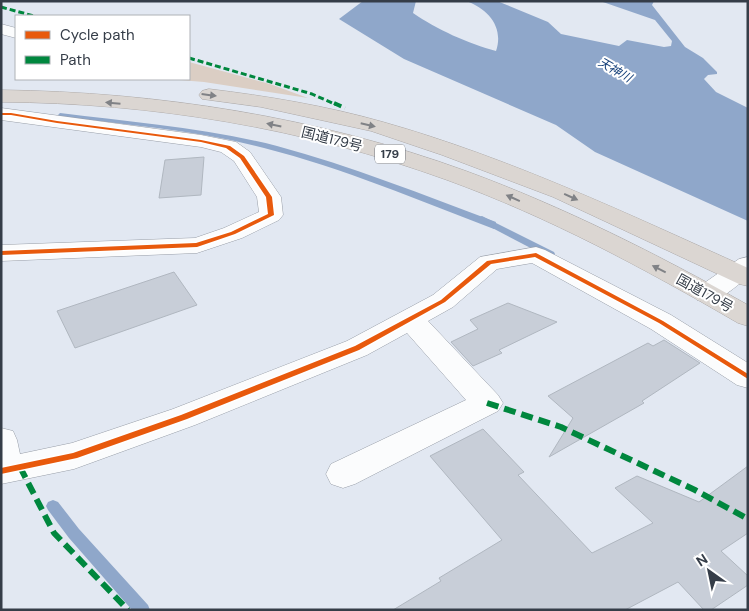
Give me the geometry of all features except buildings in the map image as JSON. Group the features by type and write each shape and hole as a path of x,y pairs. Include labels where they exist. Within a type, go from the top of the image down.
{"highway":[{"name":"国道179号","path":"50,80 147,88 261,101 376,126 450,150 561,192 744,272"},
{"name":"国道179号","path":"4,84 32,96 213,112 297,130 391,154 489,188 596,236 707,294 748,318"}],"street":[{"path":"1,29 15,33"},
{"path":"1,114 201,141 228,147 242,157 258,180 269,198 271,215 233,233 197,245 1,253"},
{"path":"3,460 74,456 184,417 357,348 443,302 489,262 536,255 661,322 748,377"},
{"path":"707,294 744,272"},
{"path":"343,474 487,403 410,319"}],"shaded area":[{"path":"190,62 270,84 308,98 179,80 190,80"}],"water":[{"name":"天神川","path":"363,1 416,1 413,13 422,19 464,40 496,51 498,35 493,20 482,9 466,1 497,1 548,22 561,34 619,46 627,40 664,47 671,46 672,41 655,20 600,1 654,1 652,5 685,47 703,58 717,72 717,74 708,75 704,79 716,92 748,108 748,221 595,152 556,125 404,59 339,19"},
{"path":"60,113 196,130 277,146 360,172 496,222 494,229 323,165 264,148 187,132 57,116"}],"waterway":[{"path":"482,219 550,254"},
{"path":"53,506 74,533 142,610"}],"marked path":[{"path":"1,7 30,15"},
{"path":"190,58 312,94 345,108"},
{"path":"487,403 561,427 695,490 748,519"},
{"path":"20,467 54,533 128,610"}],"cycle path":[{"path":"1,114 201,141 228,147 242,157 269,197 271,215 233,233 197,245 1,253"},
{"path":"1,471 74,456 184,417 357,348 443,301 489,262 536,255 661,322 748,377"}]}
